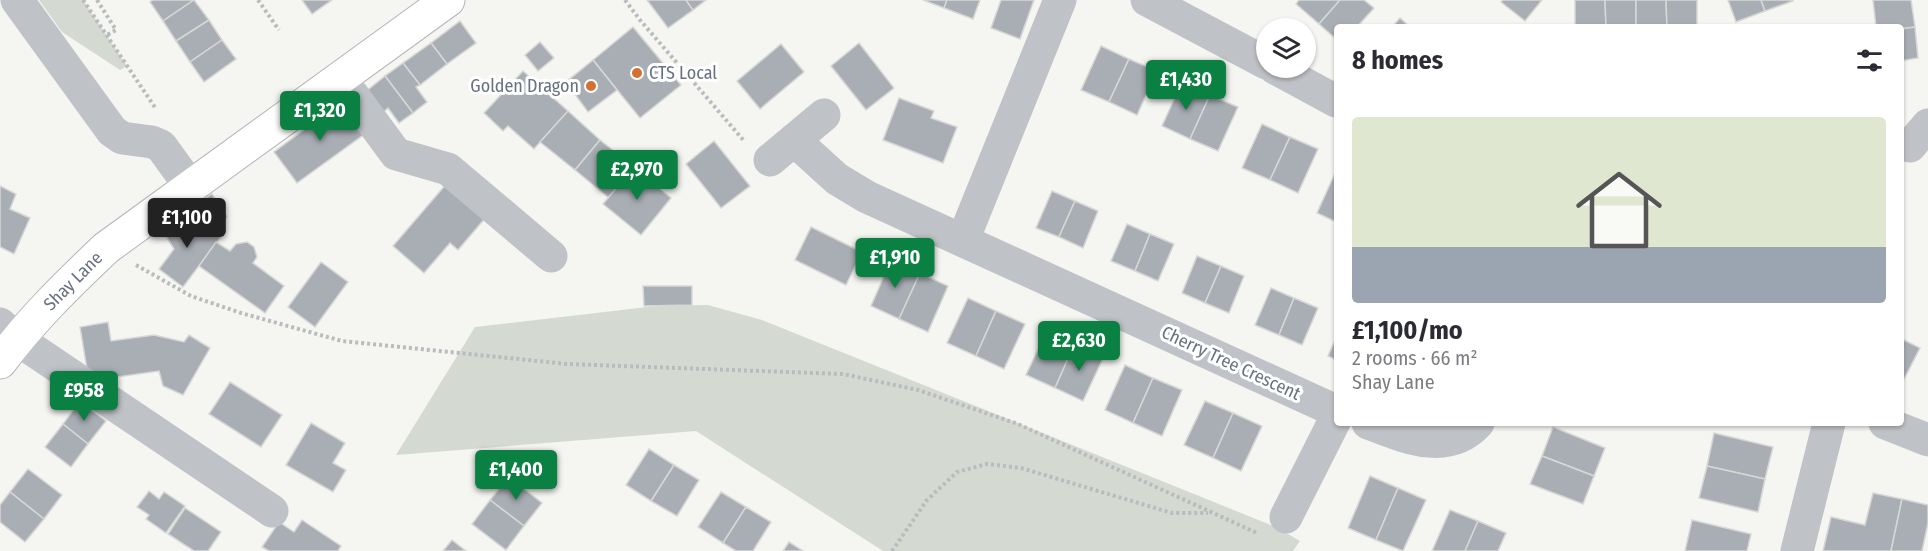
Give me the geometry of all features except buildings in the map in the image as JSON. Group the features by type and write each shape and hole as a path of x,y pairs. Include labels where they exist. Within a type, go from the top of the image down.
{"main road":[{"name":"Shay Lane","path":"6,342 106,248 448,0"}],"street":[{"path":"17,0 112,131 122,138 152,142 161,146 190,186"},
{"path":"963,240 1060,0"},
{"path":"1147,0 1256,58"},
{"path":"340,78 396,154 448,169 551,256"},
{"path":"1293,78 1334,100"},
{"path":"782,150 824,115"},
{"name":"Cherry Tree Crescent","path":"782,150 867,197 1334,410"},
{"path":"6,342 272,511"},
{"path":"1275,526 1334,422"},
{"path":"1376,426 1410,439 1432,443 1454,439 1475,426"},
{"path":"1797,551 1828,426"},
{"path":"1893,426 1928,440"}],"path":[{"path":"83,0 159,114"},
{"path":"97,0 116,30 107,35"},
{"path":"258,0 279,30"},
{"path":"625,0 753,151 782,150"},
{"path":"106,248 191,296 240,313 342,341 567,364 843,374 918,390 1018,424 1211,513"},
{"path":"892,551 927,500 957,472 987,464 1021,468 1172,513 1211,513 1275,526"}],"shaded area":[{"path":"39,0 83,0 127,66 120,70 62,32"},
{"path":"708,305 762,320 1276,527 1300,541 1293,551 883,551 696,431 396,455 475,327 656,306"}],"place":[{"name":"CTS Local","path":"637,73"},
{"name":"Golden Dragon","path":"591,86"}]}
